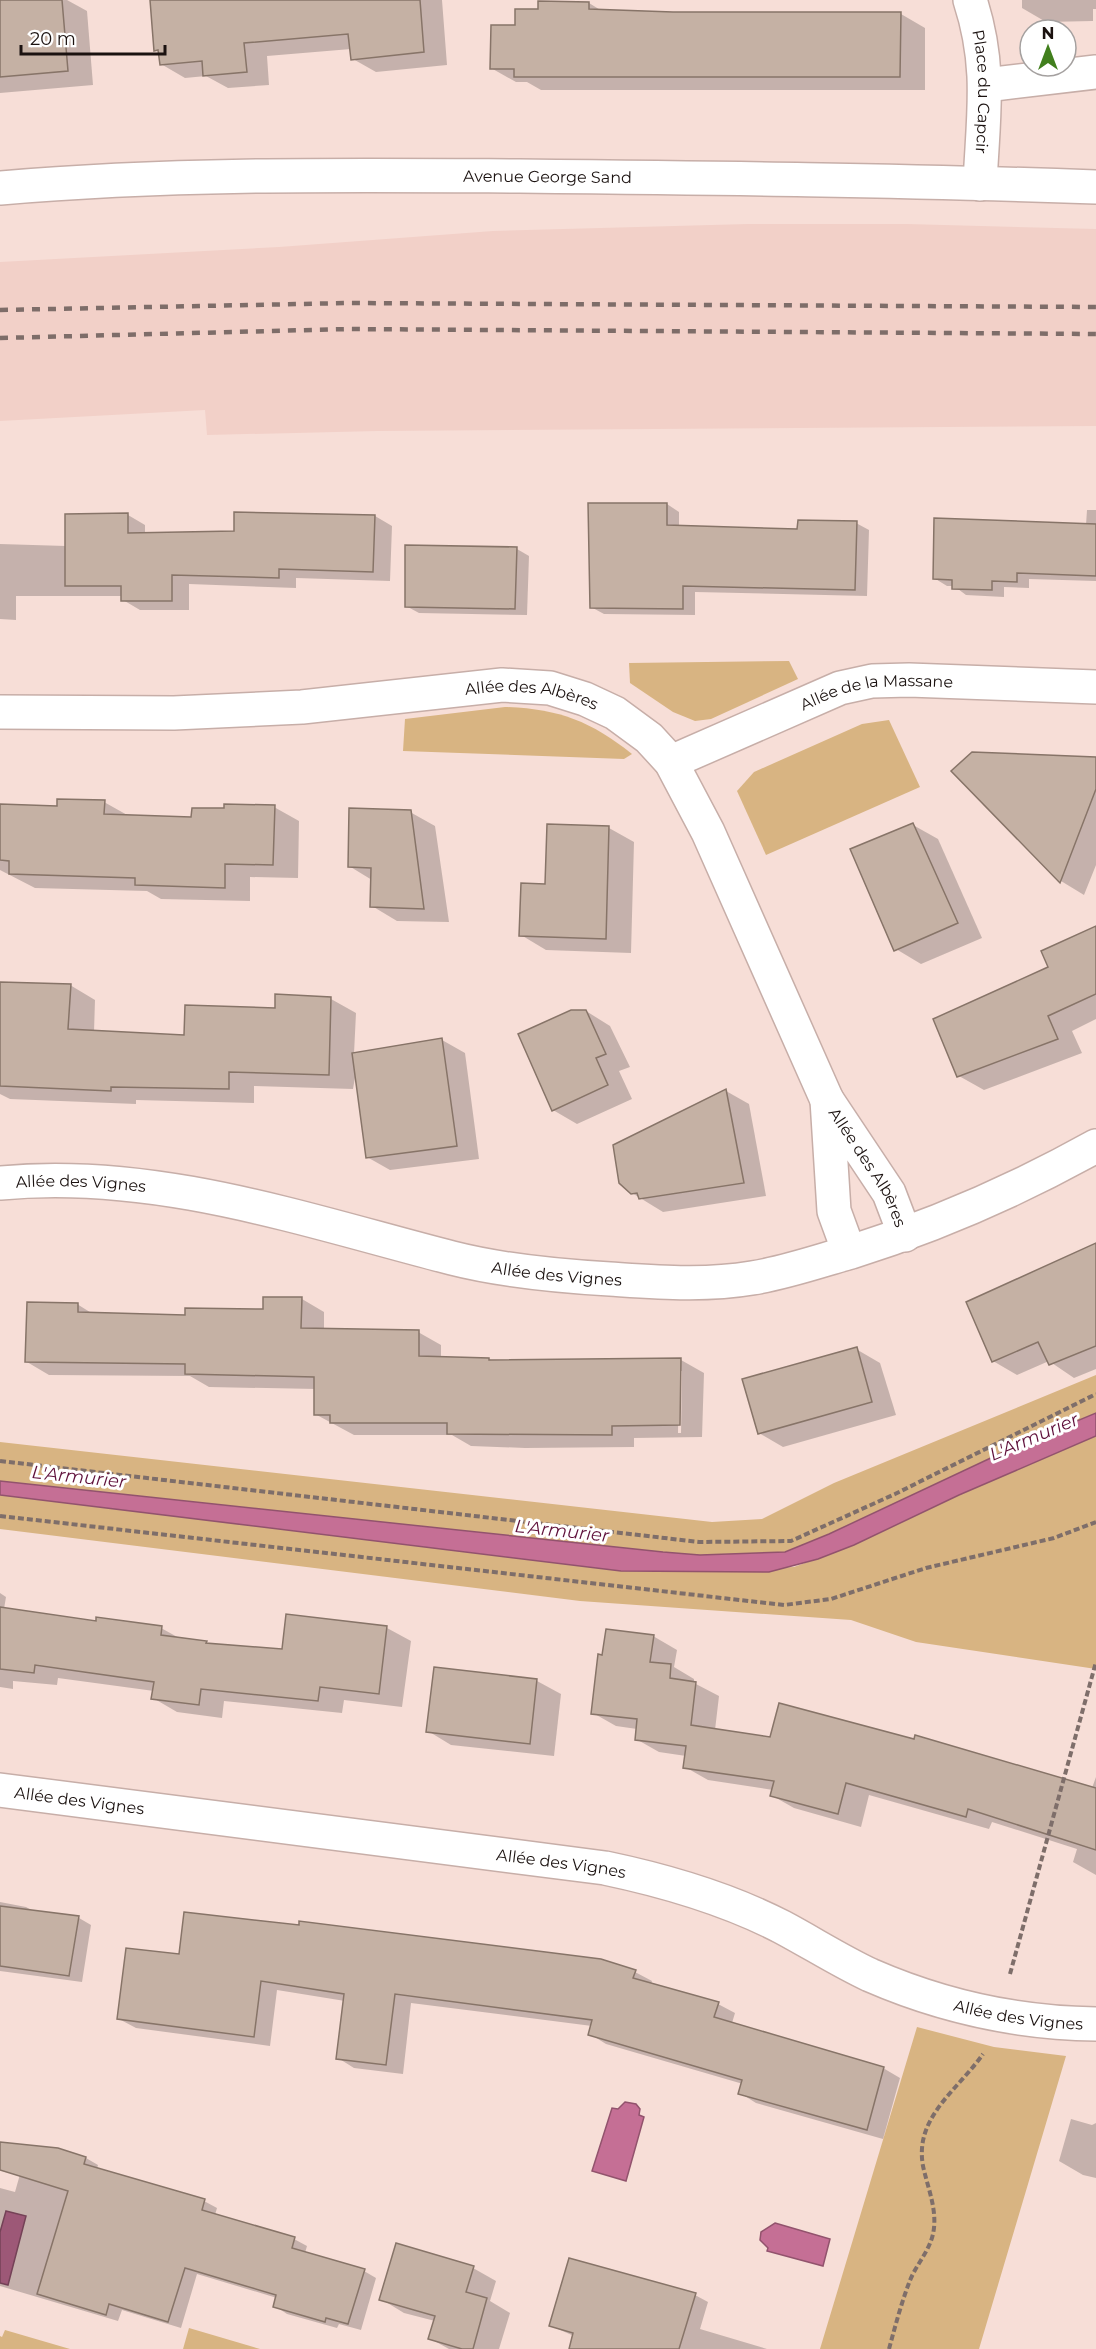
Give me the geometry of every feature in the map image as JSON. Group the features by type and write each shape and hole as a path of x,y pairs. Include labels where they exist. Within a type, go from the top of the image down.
{"street":[{"name":"Place du Capcir","path":"970,0 981,39 986,85 980,184"},
{"path":"986,85 1096,72"},
{"name":"Avenue George Sand","path":"0,188 141,177 270,174 838,180 1096,187"},
{"name":"Allée de la Massane","path":"671,762 840,688 856,684 909,680 1096,687"},
{"name":"Allée des Albères","path":"0,712 140,713 302,707 468,688 529,685 550,688 585,699 615,713 649,738 671,762 708,832 827,1100 889,1193 905,1234"},
{"name":"Allée des Albères","path":"827,1100 834,1211 849,1252"},
{"name":"Allée des Vignes","path":"0,1183 71,1181 212,1197 266,1207 455,1259 569,1276 703,1283 753,1278 905,1234 974,1209 1096,1146"},
{"name":"Allée des Vignes","path":"0,1790 605,1868 665,1881 719,1899 781,1927 871,1975 921,1994 1030,2021 1096,2024"}],"path":[{"path":"0,1461 699,1542 790,1541 895,1494 1096,1394"},
{"path":"0,1516 784,1605 831,1599 926,1568 1053,1538 1096,1522"}],"shaded area":[{"path":"748,224 907,224 1096,229 1096,426 378,431 207,435 205,410 0,421 0,262 279,247 493,231"},
{"path":"789,661 798,679 711,719 695,721 673,712 630,683 629,663"},
{"path":"505,707 542,711 573,719 602,733 632,754 624,759 403,751 405,719"},
{"path":"889,720 920,787 766,855 737,791 754,772 862,724"},
{"path":"1096,1375 1096,1413 1012,1448 829,1534 785,1552 700,1555 663,1552 0,1481 0,1442 712,1522 762,1519 834,1483"},
{"path":"1096,1413 1096,1436 959,1495 854,1545 818,1559 769,1572 621,1571 0,1495 0,1481 663,1552 700,1555 785,1552 829,1534 1012,1448"},
{"path":"1096,1436 1096,1669 916,1642 851,1620 580,1601 0,1529 0,1495 621,1571 680,1572 794,1567 854,1545 959,1495"},
{"path":"917,2027 994,2047 1066,2056 979,2349 820,2349"},
{"path":"625,2102 636,2104 640,2109 639,2115 644,2117 626,2181 592,2171 612,2108 618,2109"},
{"path":"6,2211 26,2216 8,2285 0,2283 0,2232"},
{"path":"775,2223 830,2239 823,2266 767,2251 768,2248 760,2240 761,2232"},
{"path":"189,2328 260,2349 183,2349"},
{"path":"5,2330 70,2349 0,2349 0,2336 2,2337"}],"building":[{"path":"0,0 62,0 68,71 0,77"},
{"path":"150,0 420,0 424,52 351,60 348,34 244,43 247,72 203,76 202,61 160,65 158,50 154,51"},
{"path":"538,1 589,2 589,9 673,12 901,12 900,77 514,77 514,69 490,69 491,25 515,25 515,9 538,9"},
{"path":"588,503 667,503 667,525 797,529 798,520 857,521 855,590 683,586 683,609 590,608"},
{"path":"234,512 375,515 373,572 279,569 279,578 172,575 172,601 121,601 121,586 65,586 65,514 128,513 128,533 234,531"},
{"path":"934,518 1096,524 1096,576 1017,573 1017,582 992,581 992,590 952,589 952,580 933,579"},
{"path":"405,545 517,547 515,609 405,607"},
{"path":"972,752 1096,757 1096,789 1060,883 951,771"},
{"path":"57,799 105,800 104,814 191,817 192,808 224,808 224,804 275,805 273,865 225,864 225,888 135,885 135,878 9,874 9,861 0,860 0,804 57,806"},
{"path":"349,808 411,810 424,909 370,907 371,868 348,867"},
{"path":"913,823 958,923 894,951 850,849"},
{"path":"547,824 609,826 606,939 519,936 521,883 545,884"},
{"path":"1096,926 1096,994 1048,1016 1058,1039 957,1077 933,1019 1048,967 1041,951"},
{"path":"0,982 71,984 68,1029 184,1035 185,1005 275,1008 275,994 331,997 329,1075 229,1072 229,1089 111,1087 111,1091 0,1086"},
{"path":"571,1010 586,1010 606,1054 596,1058 608,1085 552,1111 518,1034"},
{"path":"442,1038 457,1146 366,1158 352,1053"},
{"path":"726,1089 744,1183 639,1199 637,1193 631,1194 619,1183 613,1145"},
{"path":"1096,1243 1096,1346 1049,1365 1038,1342 992,1362 966,1302"},
{"path":"263,1297 302,1297 301,1328 419,1330 419,1356 489,1358 489,1360 681,1358 680,1425 612,1426 612,1435 447,1434 447,1423 330,1423 330,1415 314,1415 314,1377 185,1374 185,1364 25,1362 27,1302 78,1303 78,1312 185,1315 185,1308 263,1309"},
{"path":"857,1347 872,1402 758,1434 742,1379"},
{"path":"0,1607 96,1621 96,1617 162,1626 161,1635 207,1641 206,1643 282,1649 286,1614 387,1626 379,1694 320,1687 318,1701 201,1689 199,1705 151,1699 154,1682 35,1665 34,1673 0,1669"},
{"path":"606,1629 654,1635 650,1662 671,1664 670,1678 696,1682 691,1725 770,1737 779,1703 914,1739 915,1735 1096,1788 1096,1850 968,1809 966,1817 846,1783 838,1814 770,1796 774,1781 683,1768 686,1746 635,1740 637,1719 591,1714 598,1654 602,1655"},
{"path":"434,1667 537,1679 530,1744 426,1732"},
{"path":"0,1906 79,1916 69,1976 0,1966"},
{"path":"184,1912 299,1925 299,1921 601,1959 636,1970 633,1978 719,2002 714,2017 884,2067 867,2130 738,2094 742,2080 588,2035 592,2020 395,1994 386,2065 336,2059 344,1994 261,1981 254,2037 117,2019 126,1948 179,1954"},
{"path":"0,2142 58,2148 86,2157 84,2164 205,2199 202,2210 295,2237 292,2248 365,2269 348,2324 326,2318 325,2322 273,2307 276,2295 185,2268 168,2322 109,2304 106,2315 37,2294 68,2191 0,2170"},
{"path":"396,2243 474,2266 466,2292 487,2298 473,2349 462,2349 428,2339 435,2316 379,2300"},
{"path":"569,2258 696,2293 679,2349 569,2349 573,2333 549,2326"}],"railway":[{"path":"0,310 350,303 1096,307"},
{"path":"0,338 349,329 1096,334"}],"water label":[{"name":"L'Armurier","path":"1034,1437"},
{"name":"L'Armurier","path":"79,1477"},
{"name":"L'Armurier","path":"562,1531"}]}
